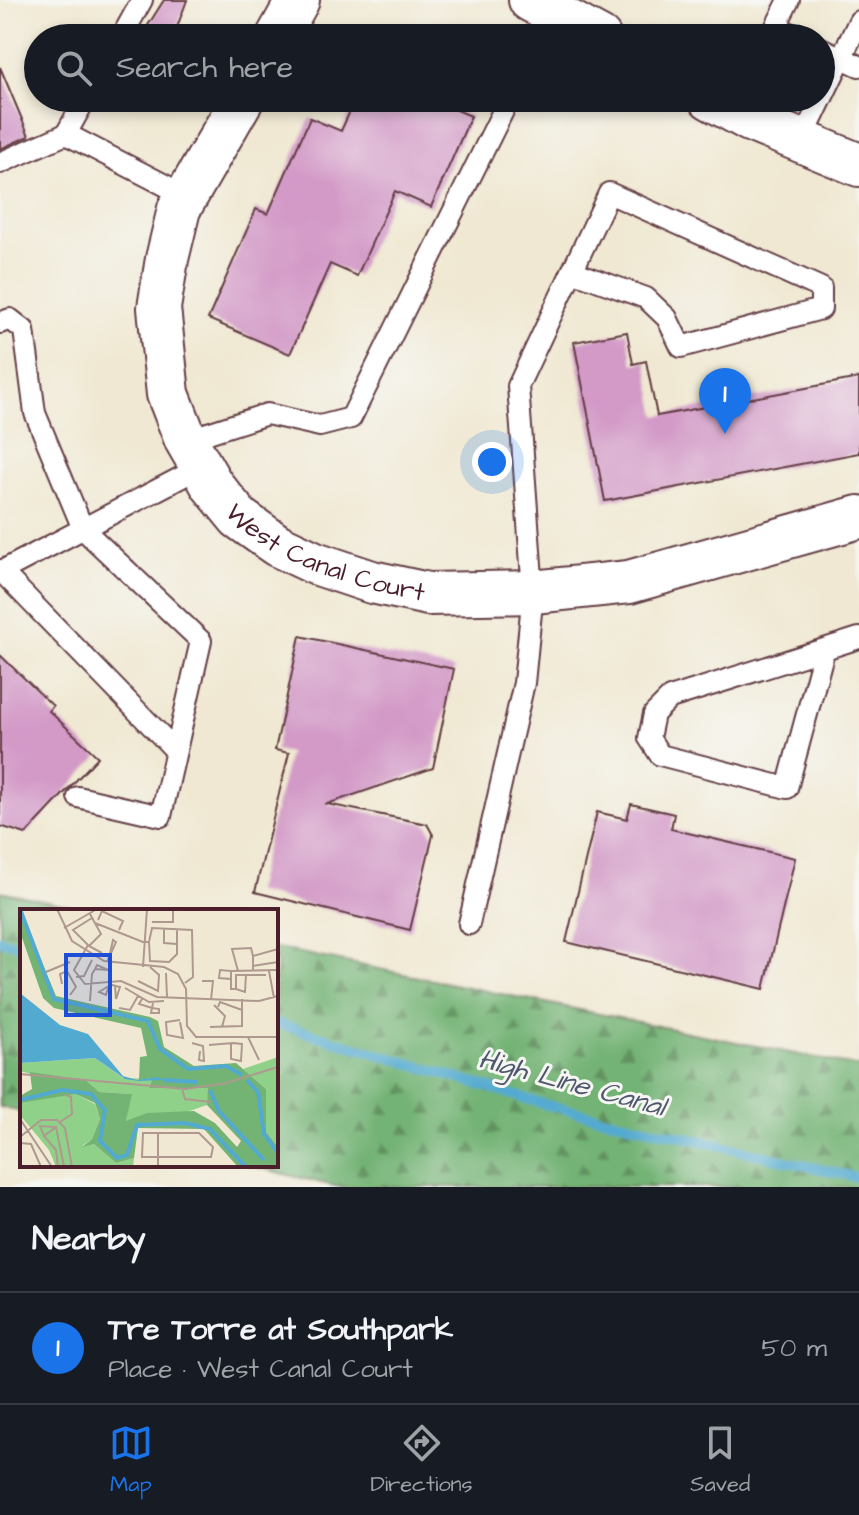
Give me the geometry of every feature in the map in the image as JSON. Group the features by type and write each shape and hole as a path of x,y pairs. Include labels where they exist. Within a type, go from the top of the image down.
{"street":[{"path":"285,24 298,0"},
{"path":"530,0 574,24"},
{"name":"West Canal Court","path":"235,112 179,209 159,308 168,394 194,454 212,485 239,518 277,545 315,563 372,582 428,594 533,592 629,582 859,517"},
{"path":"735,112 859,165"}],"lane":[{"path":"129,24 142,0"},
{"path":"777,24 789,0"},
{"path":"835,86 850,62 859,21"},
{"path":"0,163 66,134 78,112"},
{"path":"176,751 0,571 83,529 194,454 267,414 320,426 351,418 503,112"},
{"path":"801,142 819,112"},
{"path":"66,134 186,196"},
{"path":"469,924 524,683 533,592 518,386 572,271 609,193 821,288 821,309 681,347 667,318 646,298 572,271"},
{"path":"0,323 10,319 24,330 35,413 83,529 201,641 161,816 78,797"},
{"path":"824,651 787,788 660,755 649,738 654,714 670,698 859,638"}],"green space":[{"path":"0,891 86,909 20,909 20,1112 0,1107"},
{"path":"278,948 859,1067 859,1187 339,1187 254,1167 278,1167"}],"building":[{"path":"164,0 187,0 178,24 149,24"},
{"path":"0,67 29,136 0,149"},
{"path":"350,112 462,112 471,116 431,207 395,191 357,276 330,264 290,354 208,319 256,209 268,214 310,118 341,131"},
{"path":"627,332 633,364 646,361 657,416 859,378 859,453 605,501 574,342"},
{"path":"300,636 454,669 433,768 327,804 427,824 433,835 410,930 255,892 289,753 275,750"},
{"path":"0,655 53,706 49,711 98,757 26,834 0,826"},
{"path":"631,804 674,814 671,829 795,858 764,989 566,942 597,812 627,819"}],"waterway":[{"name":"High Line Canal","path":"0,940 20,945"},
{"name":"High Line Canal","path":"278,1024 543,1104 859,1178"}],"place":[{"name":"Tre Torre at Southpark","path":"725,434"}]}
